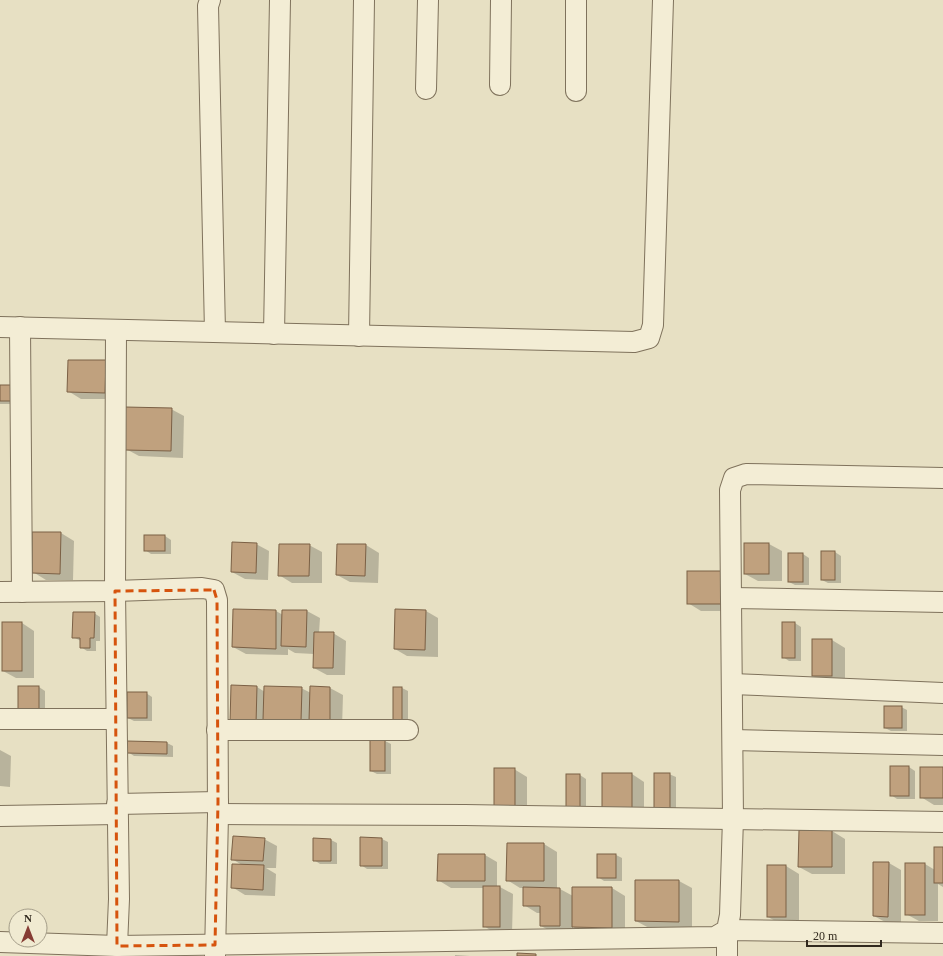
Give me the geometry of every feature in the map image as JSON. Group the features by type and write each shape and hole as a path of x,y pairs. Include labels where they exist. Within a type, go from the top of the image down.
{"street":[{"path":"210,0 208,6 215,332"},
{"path":"274,334 280,0"},
{"path":"359,336 364,0"},
{"path":"426,89 428,0"},
{"path":"500,85 501,0"},
{"path":"576,0 576,91"},
{"path":"0,327 634,342 649,338 653,325 663,0"},
{"path":"20,328 22,592"},
{"path":"116,330 115,591 119,899 117,946"},
{"path":"727,956 727,930 730,915 733,818 730,490 734,478 746,474 943,478"},
{"path":"0,592 115,591 202,588 214,590 217,600 218,808 215,951"},
{"path":"731,598 943,602"},
{"path":"732,684 943,693"},
{"path":"0,719 116,719"},
{"path":"217,730 408,730"},
{"path":"733,740 943,745"},
{"path":"0,816 118,809 218,808 943,822"},
{"path":"0,942 215,951 715,936 727,930 943,933"}],"highlighted area":[{"path":"214,590 217,600 218,802 215,945 117,946 115,591"}],"building":[{"path":"68,360 106,360 105,393 67,392"},
{"path":"0,385 18,385 17,401 0,401"},
{"path":"125,407 172,408 171,451 125,450"},
{"path":"32,532 61,532 60,574 32,573"},
{"path":"144,535 165,535 165,551 144,551"},
{"path":"232,542 257,543 256,573 231,572"},
{"path":"744,543 769,543 769,574 744,574"},
{"path":"279,544 310,544 309,576 278,576"},
{"path":"337,544 366,544 365,576 336,575"},
{"path":"821,551 835,551 835,580 821,580"},
{"path":"788,553 803,553 803,582 788,582"},
{"path":"687,571 723,571 723,604 687,604"},
{"path":"233,609 276,610 276,649 232,647"},
{"path":"395,609 426,610 425,650 394,649"},
{"path":"282,610 307,610 306,647 281,646"},
{"path":"73,612 95,612 94,638 90,638 90,648 80,648 80,638 72,638"},
{"path":"2,622 22,622 22,671 2,671"},
{"path":"782,622 795,622 795,658 782,658"},
{"path":"314,632 334,632 333,668 313,668"},
{"path":"812,639 832,639 832,676 812,676"},
{"path":"231,685 257,686 256,724 230,723"},
{"path":"18,686 39,686 39,711 18,711"},
{"path":"264,686 302,687 301,721 263,720"},
{"path":"310,686 330,687 330,722 309,721"},
{"path":"393,687 402,687 402,720 393,720"},
{"path":"127,692 147,692 147,718 127,718"},
{"path":"884,706 902,706 902,728 884,728"},
{"path":"370,740 385,740 385,771 370,771"},
{"path":"127,741 167,742 167,754 127,753"},
{"path":"890,766 909,766 909,796 890,796"},
{"path":"920,767 943,767 943,798 920,798"},
{"path":"494,768 515,768 515,807 494,807"},
{"path":"602,773 632,773 632,810 602,810"},
{"path":"654,773 670,773 670,809 654,809"},
{"path":"566,774 580,774 580,808 566,808"},
{"path":"799,830 832,830 832,867 798,867"},
{"path":"233,836 265,838 263,861 231,860"},
{"path":"360,837 382,838 382,866 360,866"},
{"path":"313,838 331,839 331,861 313,861"},
{"path":"507,843 544,843 544,881 506,881"},
{"path":"934,847 943,847 943,883 934,883"},
{"path":"438,854 485,854 485,881 437,881"},
{"path":"597,854 616,854 616,878 597,878"},
{"path":"873,862 889,862 888,917 873,916"},
{"path":"905,863 925,863 925,915 905,915"},
{"path":"232,864 264,865 263,890 231,888"},
{"path":"767,865 786,865 786,917 767,917"},
{"path":"635,880 679,880 679,922 635,921"},
{"path":"483,886 500,886 500,927 483,927"},
{"path":"523,887 560,888 560,926 540,926 540,906 523,906"},
{"path":"572,887 612,887 612,928 572,927"},
{"path":"517,953 536,954 536,956 517,956"}]}
